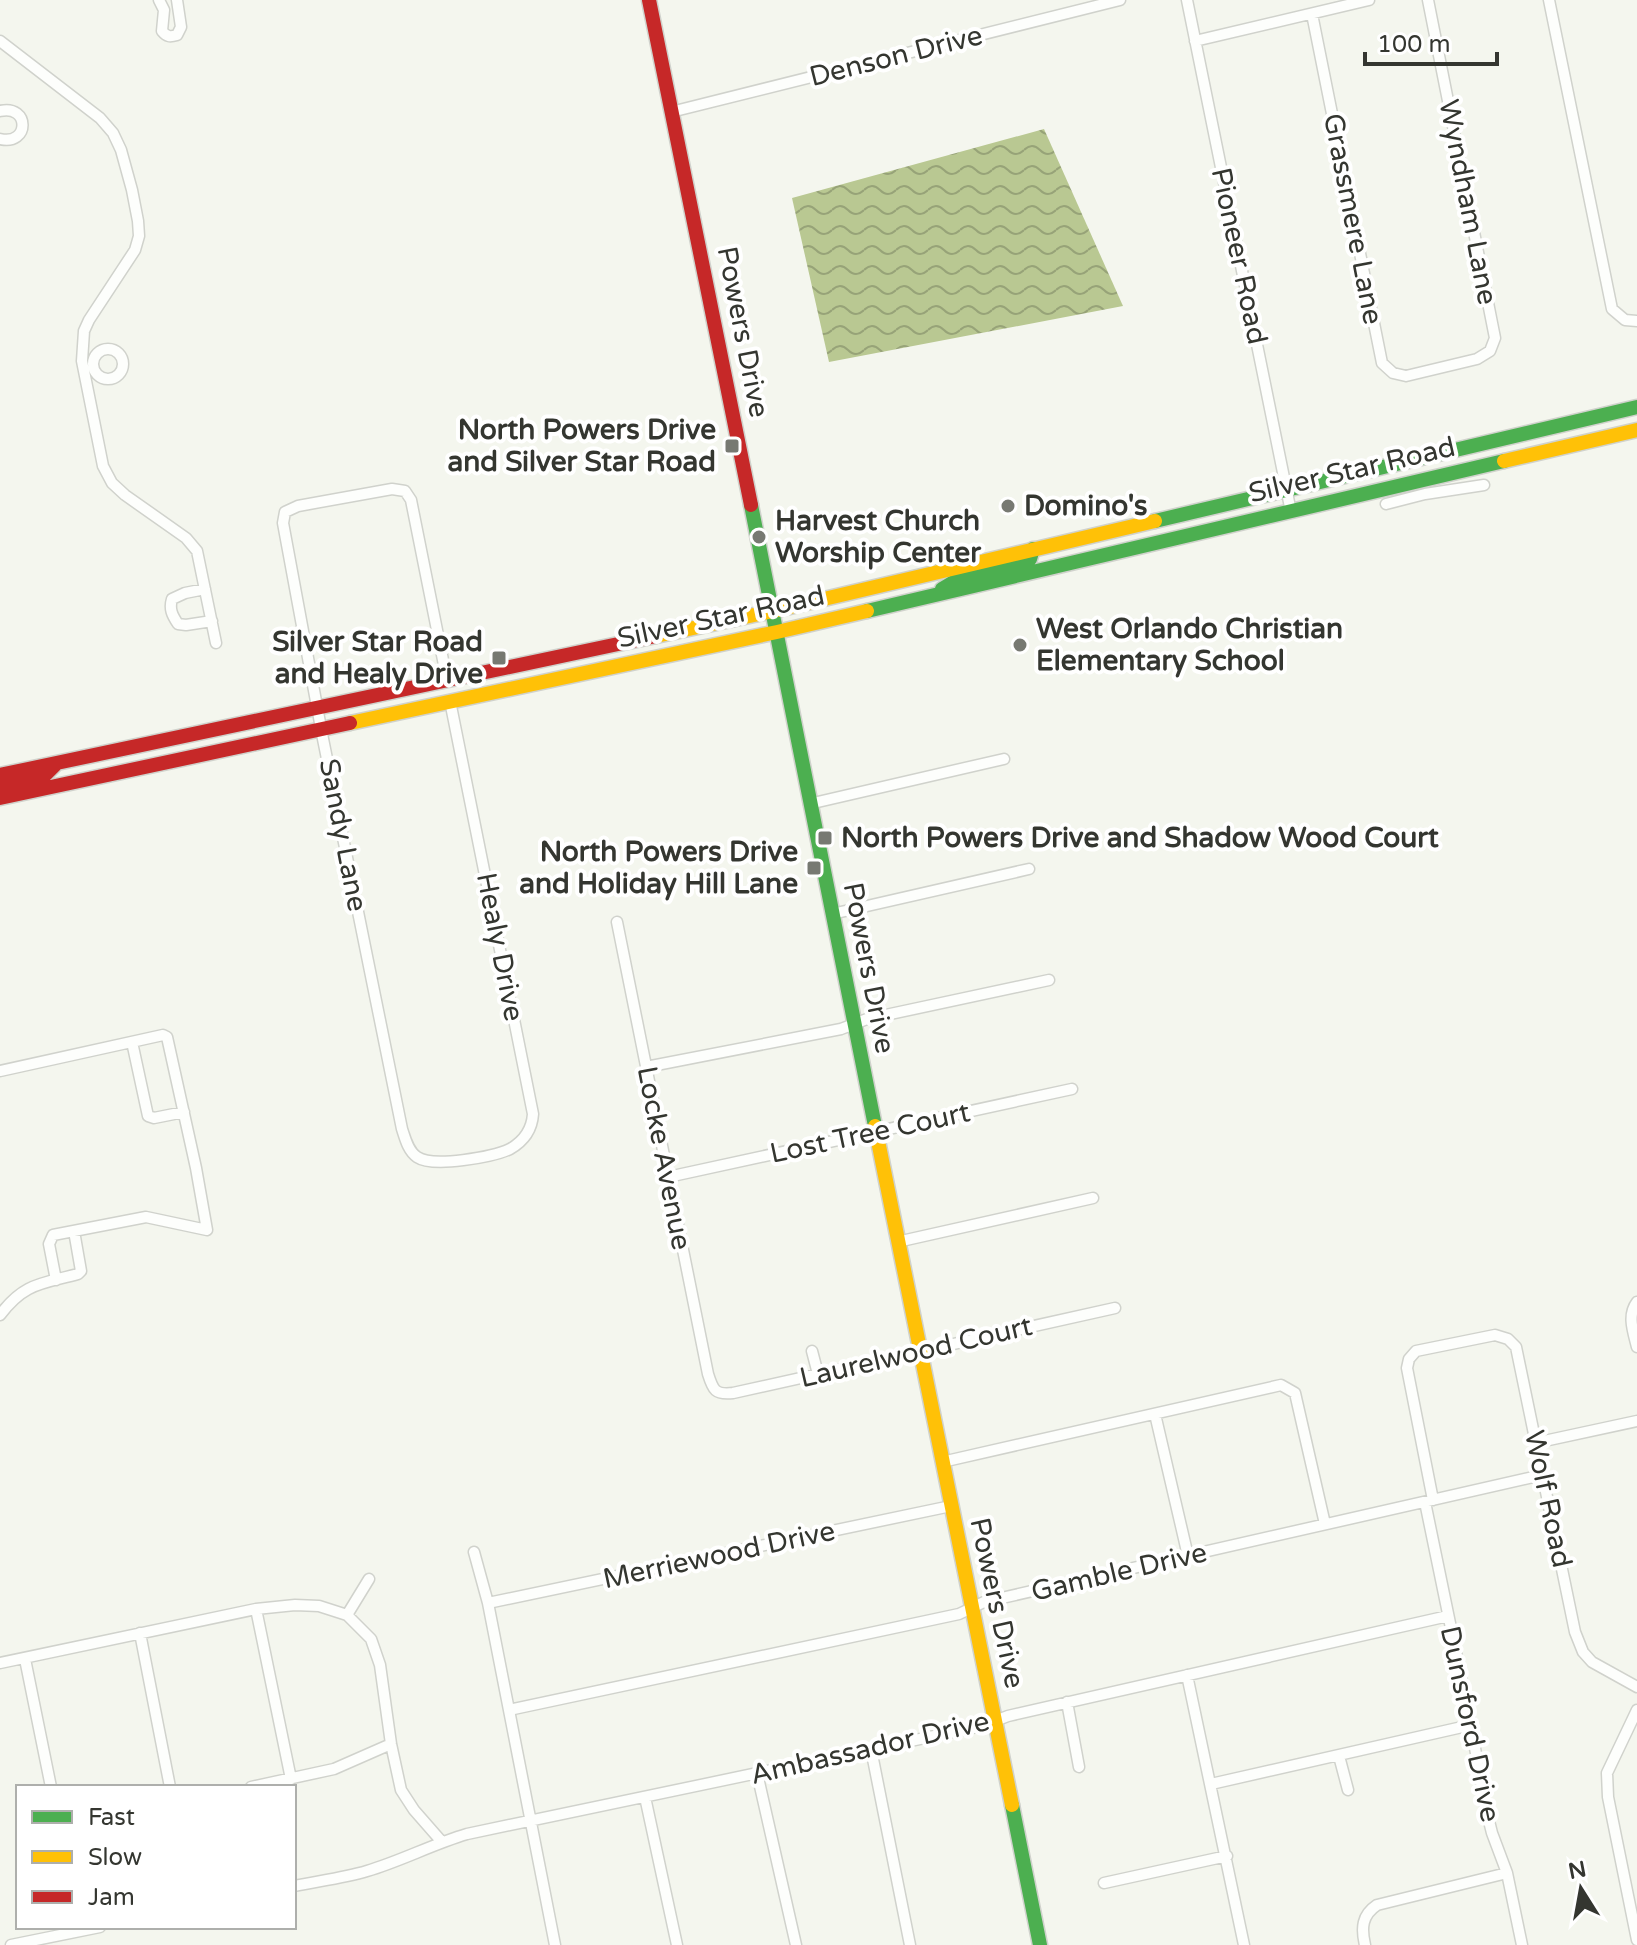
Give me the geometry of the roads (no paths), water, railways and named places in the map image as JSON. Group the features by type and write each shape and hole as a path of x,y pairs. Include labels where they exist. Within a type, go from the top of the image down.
{"main road":[{"name":"Powers Drive","path":"649,0 1040,1945"},
{"name":"Silver Star Road","path":"0,775 773,611 1637,407"},
{"name":"Silver Star Road","path":"0,798 777,632 1637,430"},
{"path":"1360,495 1366,482 1375,478 1447,461 1476,445"},
{"path":"927,597 957,580 1024,565 1033,549"},
{"path":"0,785 45,775 57,763"}],"street":[{"path":"159,0 164,10 162,31 171,37 177,35 181,27 177,0"},
{"name":"Denson Drive","path":"671,112 1120,0"},
{"name":"Pioneer Road","path":"1187,0 1291,512"},
{"path":"1195,41 1369,0"},
{"name":"Wyndham Lane","path":"1428,0 1495,338 1490,351 1477,359 1439,368"},
{"path":"1549,0 1612,309 1625,320 1637,321"},
{"name":"Grassmere Lane","path":"1312,14 1382,363 1393,373 1406,376 1439,368"},
{"path":"0,41 100,118 117,142 132,190 139,236 135,250 89,320 84,331 82,361 89,369 103,466 112,483 125,495 186,538 197,551 216,643"},
{"path":"0,111 16,112 22,122 20,134 15,138 0,139"},
{"path":"1386,504 1484,485"},
{"name":"Sandy Lane","path":"447,680 411,500 405,491 392,489 298,506 285,512 283,523 317,707 402,1129 407,1145 416,1156 430,1162 476,1157"},
{"path":"205,589 172,599 171,614 178,624 212,621"},
{"name":"Healy Drive","path":"450,701 533,1114 532,1125 526,1135 511,1148 476,1157"},
{"path":"809,804 1004,759"},
{"path":"832,914 1029,869"},
{"name":"Locke Avenue","path":"617,922 708,1374 711,1386 717,1391"},
{"path":"646,1067 841,1029 867,1019 1049,980"},
{"path":"0,1071 163,1035 167,1037 207,1230 146,1217 53,1235 50,1239 56,1280"},
{"path":"132,1042 148,1116 154,1118 184,1112"},
{"name":"Lost Tree Court","path":"668,1177 1072,1089"},
{"path":"897,1242 1093,1198"},
{"path":"2,1308 24,1289 81,1271 74,1231"},
{"path":"1636,1303 1631,1313 1631,1323 1637,1347"},
{"name":"Laurelwood Court","path":"717,1391 733,1393 1115,1308"},
{"name":"Wolf Road","path":"1453,1343 1495,1335 1508,1339 1516,1347 1575,1632 1583,1652 1592,1662 1637,1687"},
{"name":"Dunsford Drive","path":"1453,1343 1416,1351 1409,1359 1407,1368 1448,1616 1485,1805 1507,1873 1522,1945"},
{"path":"812,1351 818,1374"},
{"path":"942,1462 1281,1385 1295,1393 1325,1524"},
{"path":"1155,1414 1188,1556"},
{"path":"1535,1443 1637,1421"},
{"name":"Gamble Drive","path":"509,1710 959,1614 984,1602 1542,1475"},
{"name":"Merriewood Drive","path":"488,1603 951,1506"},
{"path":"474,1552 488,1603 555,1945"},
{"path":"347,1615 369,1579"},
{"path":"0,1663 256,1609 319,1606 347,1615 371,1639 380,1665 401,1790 442,1842"},
{"path":"256,1609 291,1779"},
{"name":"Ambassador Drive","path":"296,1886 366,1871 467,1834 982,1726 1008,1716 1067,1702 1448,1616"},
{"path":"140,1633 170,1785"},
{"path":"25,1659 51,1785"},
{"path":"1187,1675 1244,1945"},
{"path":"1067,1702 1079,1767"},
{"path":"1637,1710 1607,1773 1608,1797 1637,1940"},
{"path":"1211,1784 1471,1725"},
{"path":"261,1785 334,1769 391,1744"},
{"path":"871,1749 910,1945"},
{"path":"1339,1756 1348,1790"},
{"path":"757,1773 796,1945"},
{"path":"645,1797 677,1945"},
{"path":"1104,1883 1227,1856"},
{"path":"1365,1945 1362,1933 1367,1912 1377,1905 1507,1873"},
{"path":"11,1945 79,1929"}],"water":[{"path":"1044,129 1123,306 829,362 792,198"}],"place":[{"name":"North Powers Drive and Silver Star Road","path":"732,446"},
{"name":"Domino's","path":"1008,506"},
{"name":"Harvest Church Worship Center","path":"759,537"},
{"name":"West Orlando Christian Elementary School","path":"1020,645"},
{"name":"Silver Star Road and Healy Drive","path":"499,658"},
{"name":"North Powers Drive and Shadow Wood Court","path":"825,838"},
{"name":"North Powers Drive and Holiday Hill Lane","path":"814,868"}]}
